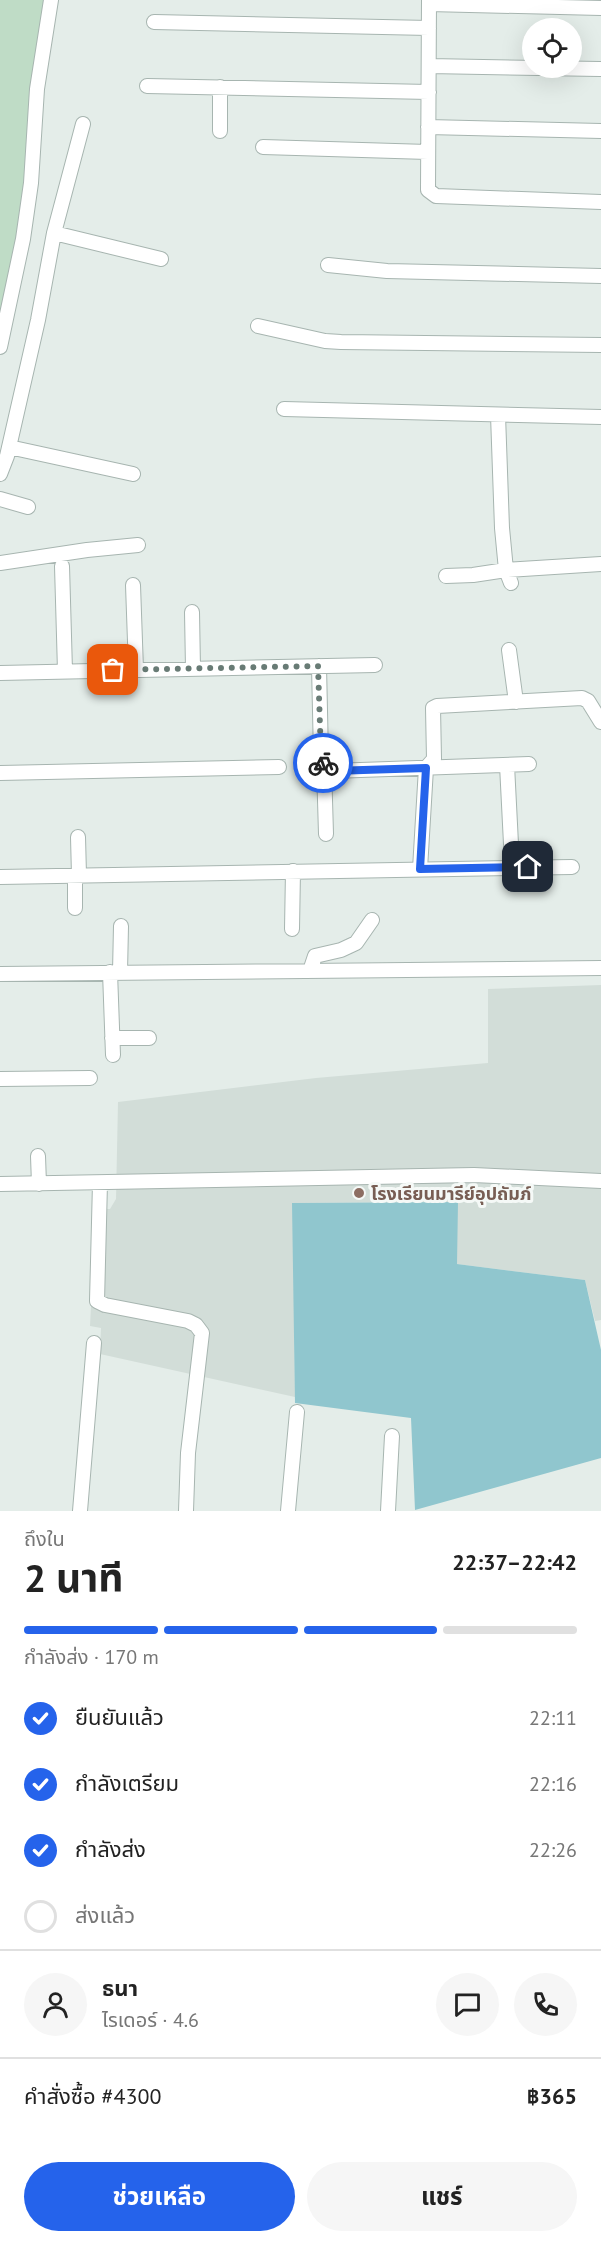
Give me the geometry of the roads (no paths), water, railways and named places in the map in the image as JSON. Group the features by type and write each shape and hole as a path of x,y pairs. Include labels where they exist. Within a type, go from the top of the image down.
{"street":[{"path":"0,347 31,183 37,89 51,0"},
{"path":"601,8 429,2 428,127 428,190 436,196 601,202"},
{"path":"154,22 429,28"},
{"path":"429,66 600,69"},
{"path":"147,86 429,92"},
{"path":"220,87 220,131"},
{"path":"0,474 9,447 38,320 54,233 83,124"},
{"path":"428,127 601,131"},
{"path":"263,147 428,152"},
{"path":"54,233 160,259"},
{"path":"328,265 387,271 601,276"},
{"path":"258,326 340,342 601,345"},
{"path":"284,409 601,417"},
{"path":"498,415 509,576"},
{"path":"9,447 133,474"},
{"path":"0,499 28,507"},
{"path":"0,563 138,545"},
{"path":"446,576 509,576 601,564"},
{"path":"62,566 65,671"},
{"path":"133,585 136,670"},
{"path":"192,612 193,669"},
{"path":"509,650 516,702"},
{"path":"318,666 326,834"},
{"path":"0,673 375,666"},
{"path":"420,869 426,768 434,759 433,708 586,699 601,722"},
{"path":"324,766 332,771 529,764"},
{"path":"507,765 511,844"},
{"path":"0,773 279,767"},
{"path":"75,908 78,837"},
{"path":"0,876 572,867"},
{"path":"292,929 294,871"},
{"path":"310,970 315,956 341,950 356,943 372,920"},
{"path":"112,1055 115,972 121,926"},
{"path":"0,974 601,968"},
{"path":"112,1038 149,1038"},
{"path":"0,1079 90,1078"},
{"path":"38,1156 39,1184"},
{"path":"0,1184 474,1174 601,1181"},
{"path":"100,1183 97,1301 105,1305 188,1321 196,1324 202,1333 188,1453 186,1511"},
{"path":"80,1511 94,1343"},
{"path":"288,1511 297,1412"},
{"path":"388,1511 392,1436"}],"water":[{"path":"458,1202 457,1264 585,1280 601,1350 601,1458 415,1510 411,1418 295,1403 292,1203"}],"place":[{"name":"โรงเรียนมารีย์อุปถัมภ์","path":"359,1193"}]}
